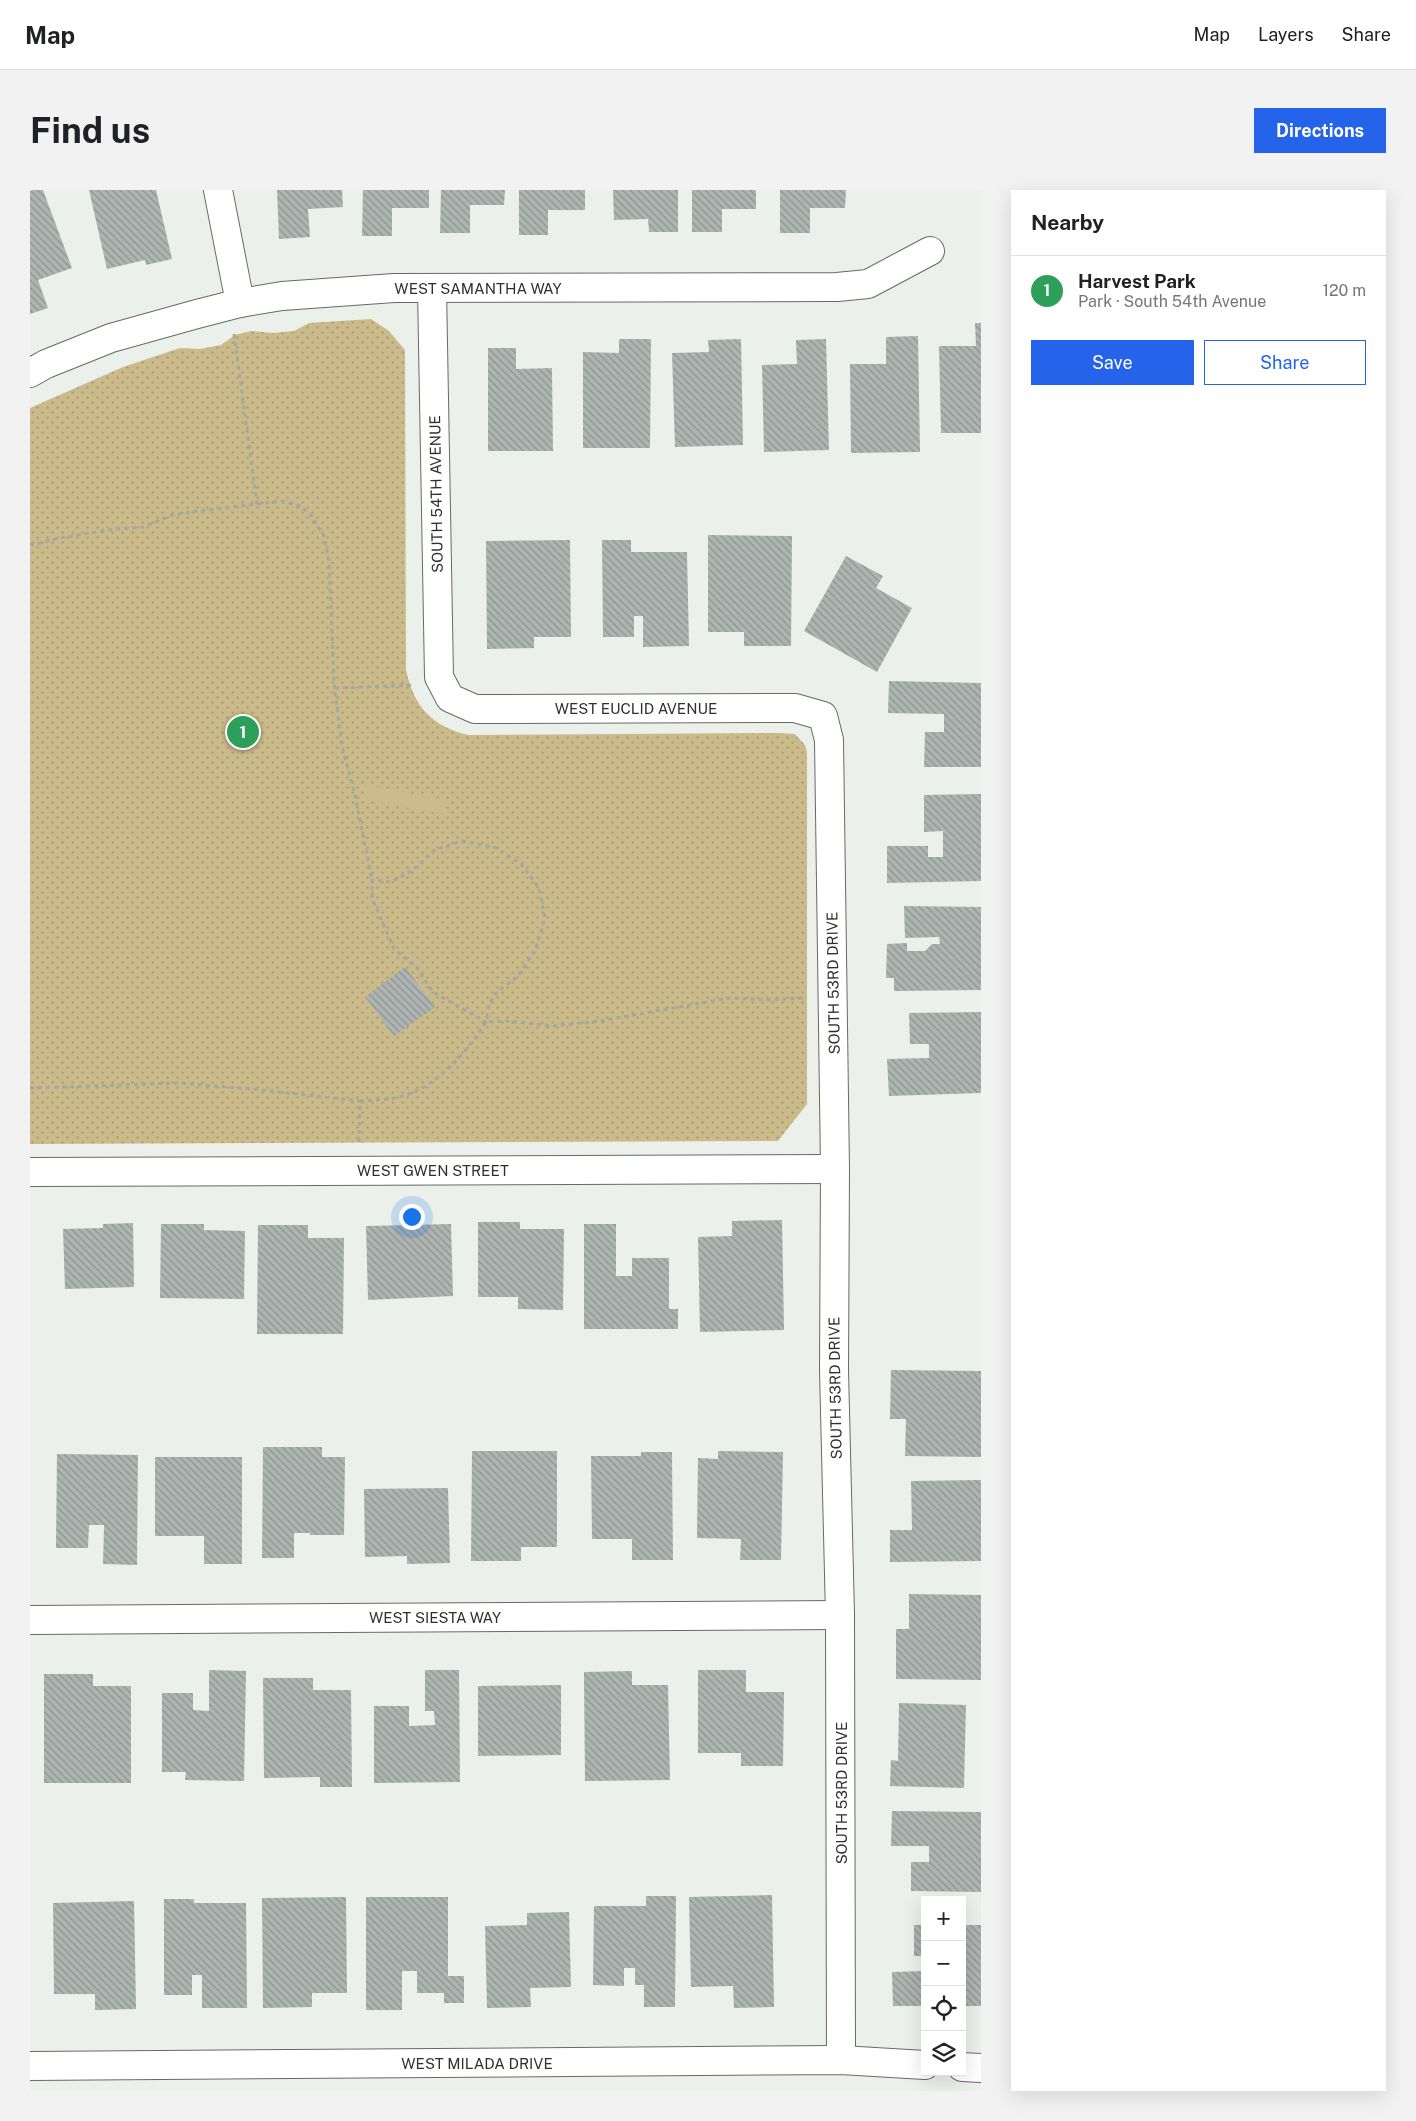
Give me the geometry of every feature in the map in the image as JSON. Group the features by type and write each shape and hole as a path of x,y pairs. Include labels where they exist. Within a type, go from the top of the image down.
{"street":[{"path":"218,190 237,316"},
{"name":"WEST SAMANTHA WAY","path":"30,373 46,364 111,338 237,316 282,296 432,288 837,287 868,284 930,251"},
{"name":"SOUTH 54TH AVENUE","path":"432,288 439,677 450,698"},
{"name":"WEST EUCLID AVENUE","path":"450,698 475,708 795,708 823,716"},
{"name":"SOUTH 53RD DRIVE","path":"823,716 829,740 836,1169 834,1370 840,1615 841,2060"},
{"name":"WEST GWEN STREET","path":"30,1172 836,1169"},
{"name":"WEST SIESTA WAY","path":"30,1620 840,1615"},
{"name":"WEST MILADA DRIVE","path":"30,2066 841,2060 921,2065"},
{"path":"966,2067 981,2068"}],"path":[{"path":"237,316 257,504"},
{"path":"30,544 34,545 50,540 107,530 143,526 173,515 190,512 257,504 281,502 300,506 310,514 324,536 329,562 335,688 342,746 356,795 372,880 372,898 394,948 417,968 433,992 486,1022 506,1021 554,1026 600,1021 729,998 772,1000 812,998"},
{"path":"335,688 415,685"},
{"path":"30,1088 178,1083 360,1101 396,1098 424,1086 452,1064 473,1043 486,1022 489,1004 497,992 517,977 535,951 545,918 539,888 521,864 494,847 462,841 435,850 413,870 391,882 372,880"},
{"path":"359,1145 360,1101"}],"shaded area":[{"path":"371,319 389,331 405,350 406,670 414,694 426,713 444,726 468,735 780,733 795,734 805,745 807,752 807,1104 778,1141 30,1144 30,408 123,367 180,348 200,349 221,345 235,335 251,331 273,333 294,331 309,323"},
{"path":"365,785 447,800 444,814 362,800"}],"building":[{"path":"43,190 72,268 38,280 48,308 30,314 30,191"},
{"path":"89,190 156,190 172,259 146,265 145,260 107,269"},
{"path":"277,190 342,190 343,207 308,209 310,237 279,239"},
{"path":"363,190 429,190 429,208 392,208 392,236 362,236"},
{"path":"441,190 505,190 504,205 470,205 470,233 440,233"},
{"path":"519,190 585,190 585,210 548,210 548,235 519,235"},
{"path":"613,190 678,190 678,232 649,232 648,219 614,220"},
{"path":"692,190 756,190 756,209 722,209 722,232 692,232"},
{"path":"780,190 846,190 845,208 810,208 810,233 780,233"},
{"path":"975,323 981,323 981,433 941,433 939,346 976,346"},
{"path":"918,336 920,452 851,453 850,364 886,364 886,337"},
{"path":"619,339 651,339 650,448 583,448 583,352 619,353"},
{"path":"741,339 743,445 675,447 672,353 709,352 708,340"},
{"path":"826,339 829,450 764,452 762,365 797,364 796,340"},
{"path":"488,348 516,348 516,369 552,368 553,451 488,451"},
{"path":"708,535 792,536 791,646 744,646 744,632 708,632"},
{"path":"570,540 571,637 534,637 534,648 487,649 486,541"},
{"path":"602,540 631,540 631,552 687,552 689,646 643,647 643,616 634,616 634,637 603,637"},
{"path":"846,556 883,576 876,588 912,608 877,672 804,631"},
{"path":"889,681 981,683 981,767 924,767 925,732 944,732 944,714 888,713"},
{"path":"981,794 981,881 887,883 887,846 928,846 928,857 943,857 943,831 924,832 924,795"},
{"path":"904,906 981,907 981,990 894,991 894,978 886,978 887,944 907,943 907,951 925,951 932,944 940,944 939,937 905,938"},
{"path":"405,967 435,1007 394,1036 365,997"},
{"path":"981,1012 981,1093 889,1096 887,1059 929,1058 929,1044 910,1044 909,1013"},
{"path":"782,1220 784,1330 700,1332 698,1237 732,1236 732,1221"},
{"path":"478,1222 520,1222 520,1229 564,1229 563,1310 518,1309 518,1297 478,1297"},
{"path":"133,1223 134,1287 65,1289 63,1229 103,1228 103,1224"},
{"path":"161,1224 204,1224 204,1230 245,1231 244,1299 160,1298"},
{"path":"451,1224 453,1296 368,1300 366,1226"},
{"path":"584,1224 616,1224 616,1276 632,1276 632,1258 669,1258 669,1309 678,1309 678,1329 584,1329"},
{"path":"258,1225 308,1225 308,1238 344,1238 343,1334 257,1334"},
{"path":"891,1370 981,1371 981,1457 905,1456 906,1419 890,1419"},
{"path":"263,1447 322,1447 322,1457 345,1457 344,1535 294,1533 294,1558 262,1558"},
{"path":"472,1451 557,1451 557,1547 521,1547 521,1561 471,1561"},
{"path":"718,1451 783,1452 781,1560 740,1560 741,1539 697,1538 698,1458 718,1459"},
{"path":"641,1452 672,1452 673,1560 632,1560 632,1539 592,1539 591,1456 641,1456"},
{"path":"57,1454 138,1455 137,1565 103,1564 104,1525 89,1525 88,1548 56,1548"},
{"path":"155,1457 242,1457 242,1564 204,1564 204,1536 155,1536"},
{"path":"981,1480 981,1561 890,1562 890,1530 912,1530 911,1481"},
{"path":"448,1488 450,1563 407,1564 407,1556 365,1557 364,1489"},
{"path":"909,1594 981,1595 981,1680 896,1679 896,1629 909,1629"},
{"path":"209,1670 246,1671 244,1781 185,1780 186,1772 162,1772 162,1693 193,1693 193,1710 209,1711"},
{"path":"425,1670 459,1670 460,1782 374,1783 374,1706 409,1706 409,1726 435,1725 434,1711 425,1711"},
{"path":"698,1670 746,1670 746,1692 784,1692 783,1766 741,1766 741,1753 698,1753"},
{"path":"632,1671 632,1685 668,1685 670,1780 585,1781 584,1672"},
{"path":"44,1674 93,1674 93,1686 131,1686 131,1783 44,1783"},
{"path":"263,1678 313,1678 313,1690 351,1690 352,1787 320,1787 320,1777 264,1778"},
{"path":"561,1685 561,1755 478,1756 478,1686"},
{"path":"899,1703 966,1705 964,1788 890,1786 891,1760 898,1761"},
{"path":"892,1811 981,1812 981,1892 911,1891 911,1862 929,1862 929,1846 891,1846"},
{"path":"772,1895 774,2007 734,2008 733,1986 691,1987 689,1897"},
{"path":"646,1896 676,1896 675,2007 644,2007 644,1985 635,1985 635,1968 624,1968 624,1986 593,1985 594,1906 646,1906"},
{"path":"346,1897 347,1993 312,1993 312,2007 263,2008 262,1898"},
{"path":"366,1897 448,1897 448,1976 464,1976 464,2003 444,2003 444,1993 417,1993 417,1971 402,1971 402,2010 366,2010"},
{"path":"164,1899 194,1899 194,1903 246,1903 247,2008 202,2008 202,1975 192,1975 192,1995 164,1995"},
{"path":"134,1901 136,2009 95,2010 95,1994 54,1994 53,1903"},
{"path":"569,1912 571,1987 530,1988 531,2007 487,2008 485,1926 527,1925 527,1913"},
{"path":"914,1925 921,1925 921,1956 914,1956"},
{"path":"966,1925 981,1925 981,2006 966,2006"},
{"path":"921,1971 921,2006 893,2006 892,1972"}],"place":[{"name":"Harvest Park","path":"243,732"}]}
